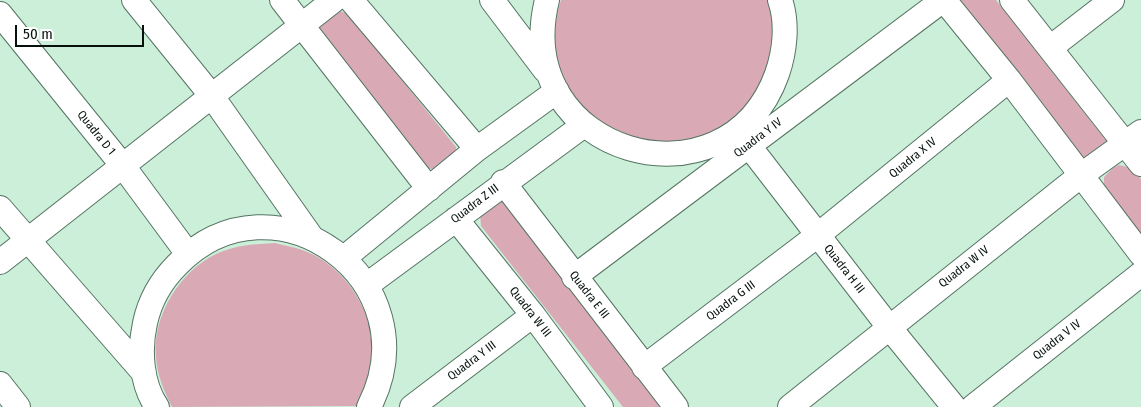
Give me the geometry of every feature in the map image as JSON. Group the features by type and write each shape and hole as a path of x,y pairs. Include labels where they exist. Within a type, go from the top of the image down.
{"street":[{"path":"134,0 211,95 312,238"},
{"path":"282,0 429,188"},
{"path":"0,262 334,0"},
{"path":"351,0 477,149"},
{"path":"492,0 554,84 571,113 584,125 606,140 632,151 659,155 687,152 742,138 772,87 782,61 785,34 780,0"},
{"path":"547,0 542,39 554,84"},
{"path":"944,0 1009,80 1141,254"},
{"name":"Quadra Y IV","path":"574,277 742,138 944,0"},
{"path":"1012,0 1050,48 1133,138 1141,164"},
{"path":"1050,48 1112,0"},
{"name":"Quadra D 1","path":"0,14 123,166 188,254"},
{"name":"Quadra X IV","path":"818,235 1009,80"},
{"path":"344,258 554,84"},
{"name":"Quadra Z III","path":"367,285 503,182 584,125"},
{"name":"Quadra H III","path":"742,138 889,327 954,407"},
{"name":"Quadra W IV","path":"790,407 1080,176 1133,138"},
{"name":"Quadra E III","path":"503,182 574,277 676,407"},
{"path":"0,208 27,242 144,373"},
{"name":"Quadra W III","path":"456,219 533,315 596,405"},
{"path":"154,406 144,373 142,340 149,308 164,278 188,254 210,240 234,231 260,228 278,229 312,238 344,258 367,285 381,318 385,353 379,388 369,407"},
{"name":"Quadra G III","path":"644,367 818,235"},
{"name":"Quadra V IV","path":"972,407 1141,274"},
{"name":"Quadra Y III","path":"412,407 533,315"},
{"path":"0,384 18,407"}],"shaded area":[{"path":"561,0 767,0 773,20 774,41 767,72 754,97 743,110 716,131 683,143 665,145 644,143 589,116 578,105 570,92 558,62 556,46 555,31"},
{"path":"958,0 996,0 1108,143 1085,162"},
{"path":"337,10 348,14 456,147 456,153 439,170 426,168 319,30 320,24"},
{"path":"1119,165 1132,168 1141,179 1141,238 1104,190 1104,177"},
{"path":"498,200 503,201 669,407 623,407 481,226 480,214"},
{"path":"275,243 302,250 322,260 350,286 360,302 368,320 373,358 370,377 358,406 172,407 161,383 156,357 159,326 171,296 191,272 216,254 238,247"}]}
